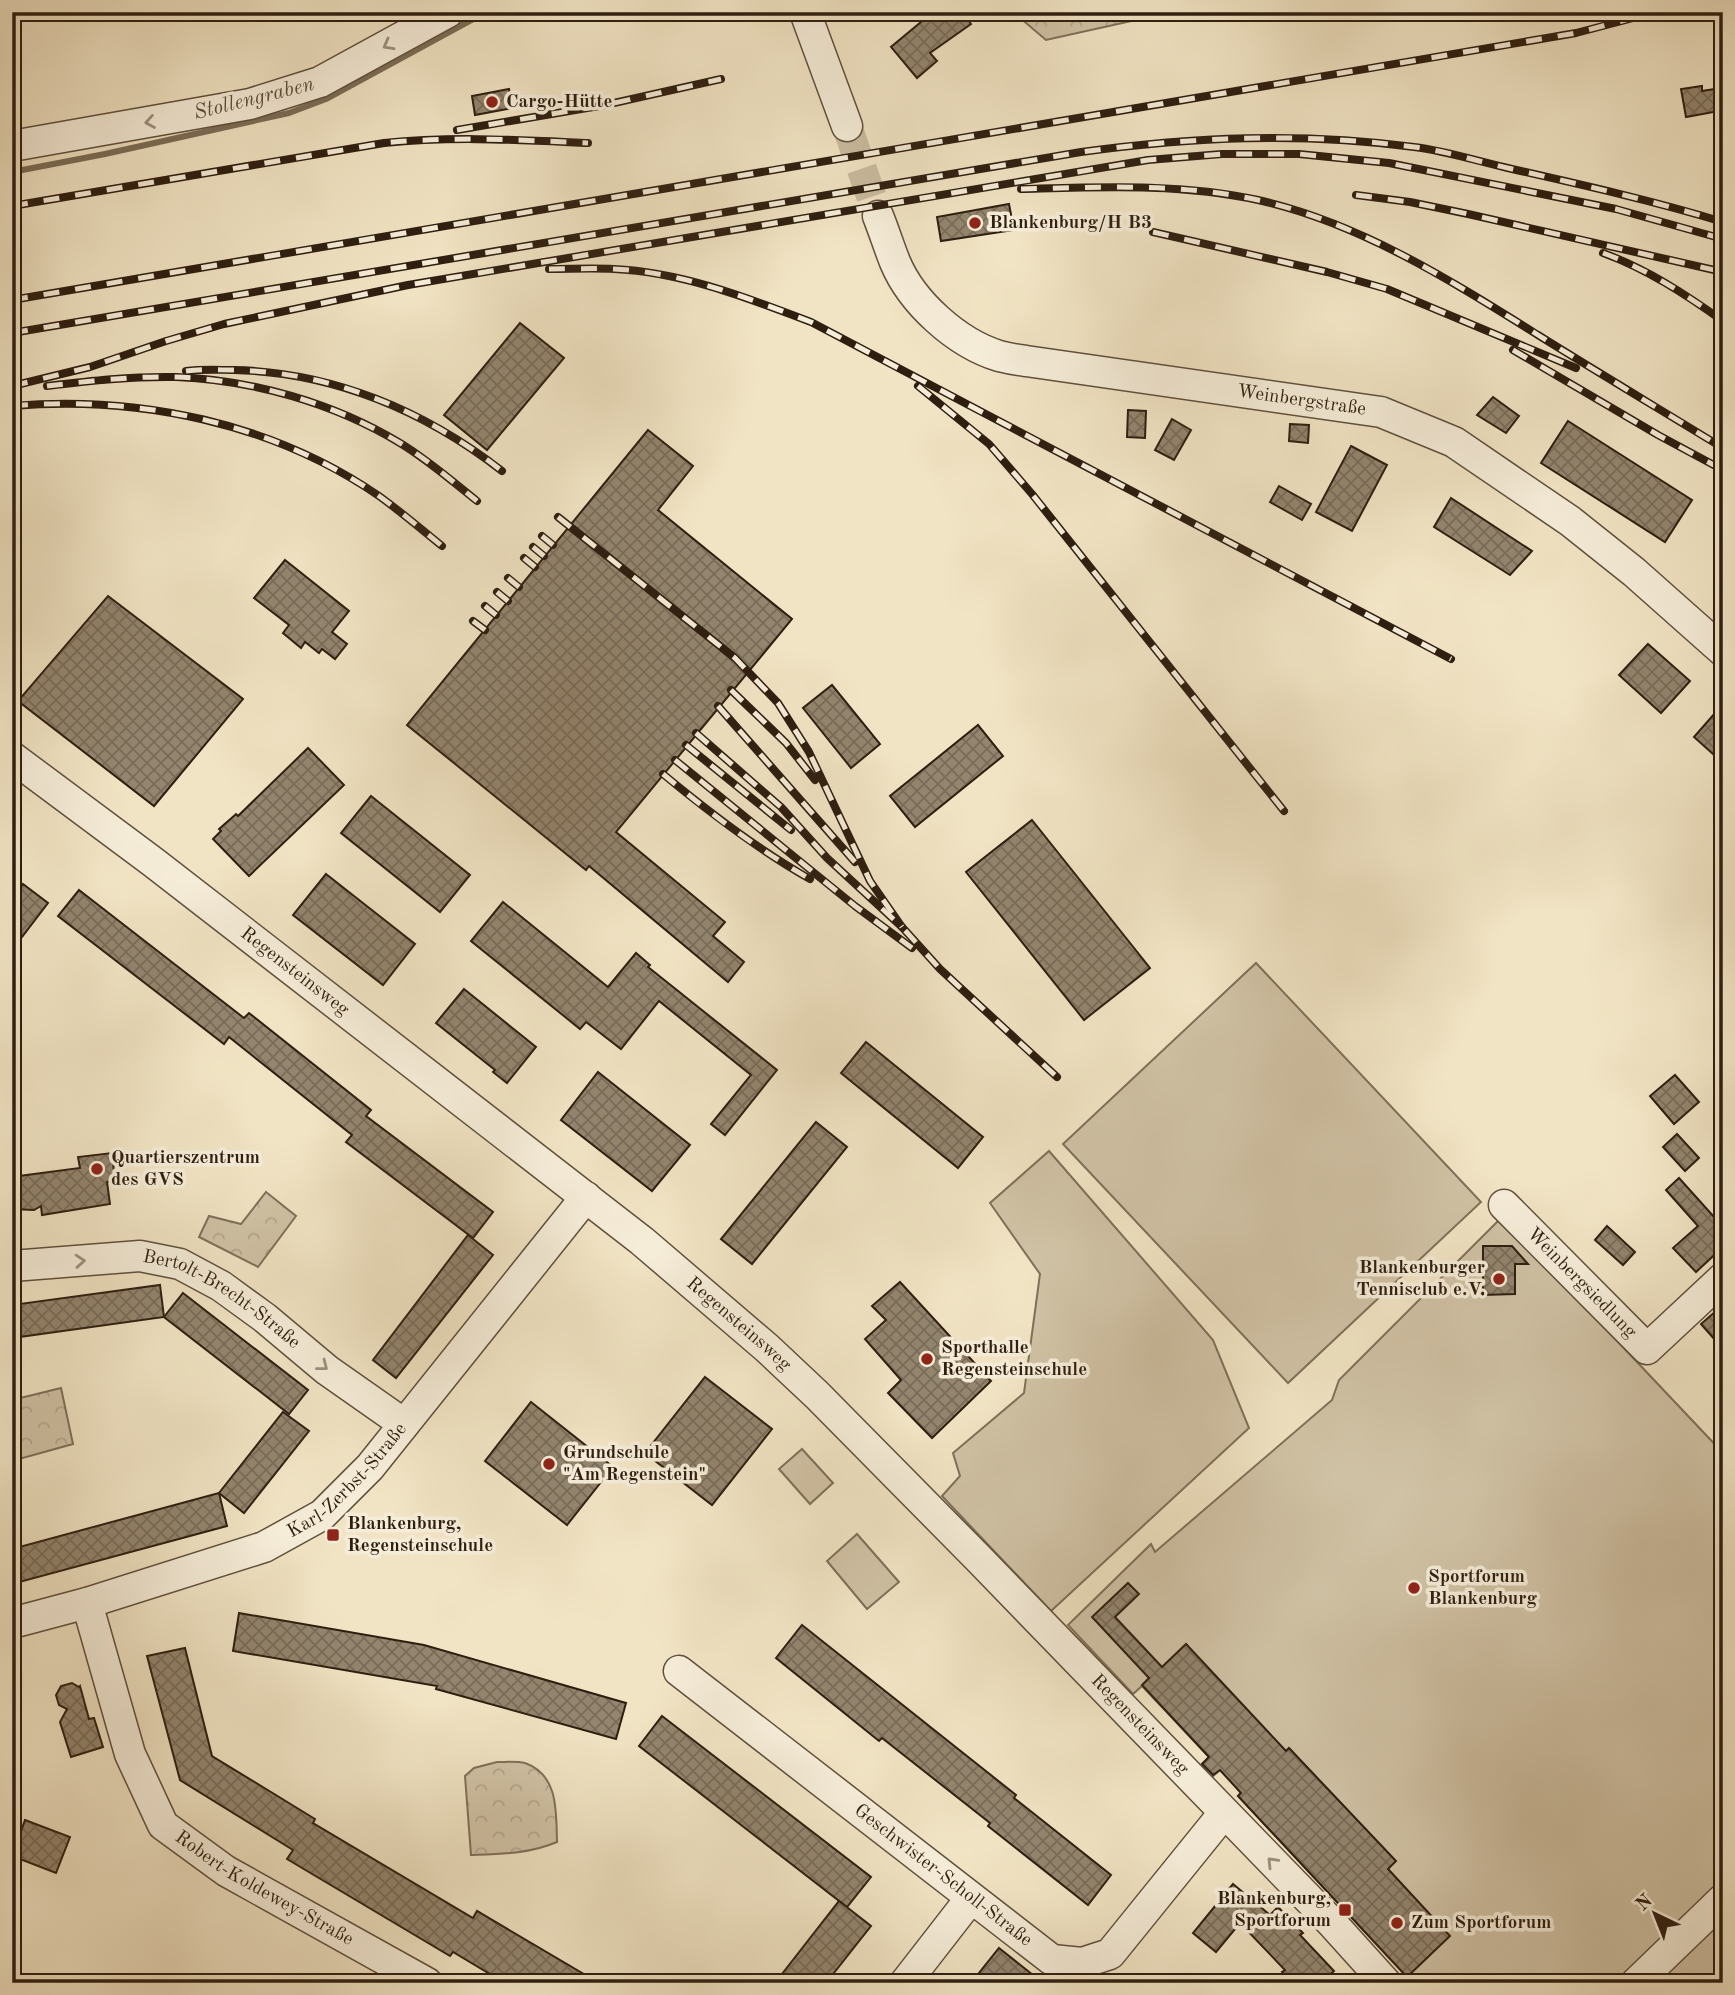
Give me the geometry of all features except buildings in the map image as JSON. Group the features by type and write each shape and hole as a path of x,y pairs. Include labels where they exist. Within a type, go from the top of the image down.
{"street":[{"path":"12,146 250,104 320,82 448,12"},
{"path":"805,12 847,127"},
{"name":"Weinbergstraße","path":"878,216 896,265 915,295 941,322 975,346 998,356 1026,361 1381,412 1454,442 1570,522 1634,572 1723,651"},
{"name":"Regensteinsweg","path":"12,757 153,862 586,1197 666,1261 766,1348 817,1395 1386,1983"},
{"name":"Karl-Zerbst-Straße","path":"12,1623 87,1603 264,1547 307,1524 337,1503 370,1467 586,1197"},
{"name":"Weinbergsiedlung","path":"1504,1205 1647,1349 1723,1278"},
{"name":"Bertolt-Brecht-Straße","path":"12,1266 140,1256 180,1264 221,1286 265,1318 327,1370 404,1424"},
{"name":"Robert-Koldewey-Straße","path":"87,1603 130,1754 163,1825 226,1871 427,1983"},
{"name":"Geschwister-Scholl-Straße","path":"679,1671 1052,1959 1082,1963 1110,1954 1223,1813"},
{"path":"905,1983 971,1898"},
{"path":"1636,1983 1723,1899"}],"green space":[{"path":"1013,12 1172,12 1046,40"},
{"path":"1256,963 1481,1202 1288,1383 1063,1144"},
{"path":"1049,1151 1213,1340 1249,1428 1051,1611 942,1496 960,1476 953,1453 1024,1393 1040,1274 990,1203"},
{"path":"266,1192 296,1216 258,1267 199,1237 209,1216 241,1224"},
{"name":"Sportforum Blankenburg","path":"1501,1218 1723,1453 1723,1886 1617,1983 1413,1983 1238,1796 1241,1792 1220,1770 1211,1778 1200,1766 1209,1757 1142,1686 1133,1694 1068,1625 1151,1544 1155,1552 1332,1400 1339,1380"},
{"path":"61,1388 73,1444 12,1461 12,1400"},
{"path":"802,1449 833,1483 810,1504 779,1469"},
{"path":"857,1534 899,1582 867,1609 827,1561"},
{"path":"497,1762 525,1763 544,1776 553,1796 557,1842 525,1851 471,1855 465,1776 474,1768"},
{"path":"1723,1918 1723,1983 1653,1983"}],"waterway":[{"name":"Stollengraben","path":"12,172 289,113 326,99 486,12"}],"tunnel":[{"path":"847,126 878,216"}],"railway":[{"path":"12,300 1576,33 1656,12"},
{"path":"457,130 605,105 721,79"},
{"path":"12,206 384,143 461,139 588,143"},
{"path":"12,333 1081,152 1205,140 1330,139 1426,149 1671,207 1723,222"},
{"path":"12,386 90,367 224,324 408,285 1148,160 1222,154 1299,154 1389,163 1616,209 1723,239"},
{"path":"1021,189 1140,187 1199,191 1258,200 1332,223 1438,274 1723,448"},
{"path":"1356,195 1410,202 1468,214 1723,272"},
{"path":"1153,232 1327,272 1387,289 1576,368"},
{"path":"1603,253 1665,283 1723,321"},
{"path":"549,269 614,269 665,275 714,288 811,322 1451,659"},
{"path":"1513,350 1723,470"},
{"path":"186,371 271,372 342,387 409,413 442,430 502,471"},
{"path":"47,386 127,378 176,377 234,383 292,396 348,416 400,443 477,501"},
{"path":"918,386 989,444 1032,494 1284,811"},
{"path":"12,406 108,405 156,410 250,433 295,450 338,471 379,496 442,546"},
{"path":"558,517 735,658 778,703 809,752 870,881 902,927"},
{"path":"542,536 553,545"},
{"path":"533,547 544,556"},
{"path":"524,558 535,567"},
{"path":"508,578 519,587"},
{"path":"497,592 508,601"},
{"path":"485,606 496,615"},
{"path":"473,621 485,630"},
{"path":"731,690 786,743 815,780"},
{"path":"718,706 855,862"},
{"path":"696,733 781,807 827,858 902,927 940,969 1057,1077"},
{"path":"686,745 791,830"},
{"path":"675,760 855,906 912,948"},
{"path":"663,774 734,830 810,879"}],"place":[{"name":"Cargo-Hütte","path":"492,102"},
{"name":"Blankenburg/H B3","path":"975,223"},
{"name":"Quartierszentrum des GVS","path":"97,1169"},
{"name":"Blankenburger Tennisclub e.V.","path":"1499,1279"},
{"name":"Sporthalle Regensteinschule","path":"927,1359"},
{"name":"Grundschule \"Am Regenstein\"","path":"549,1464"},
{"name":"Blankenburg, Regensteinschule","path":"333,1535"},
{"name":"Sportforum Blankenburg","path":"1414,1588"},
{"name":"Blankenburg, Sportforum","path":"1345,1910"},
{"name":"Zum Sportforum","path":"1397,1923"}]}
